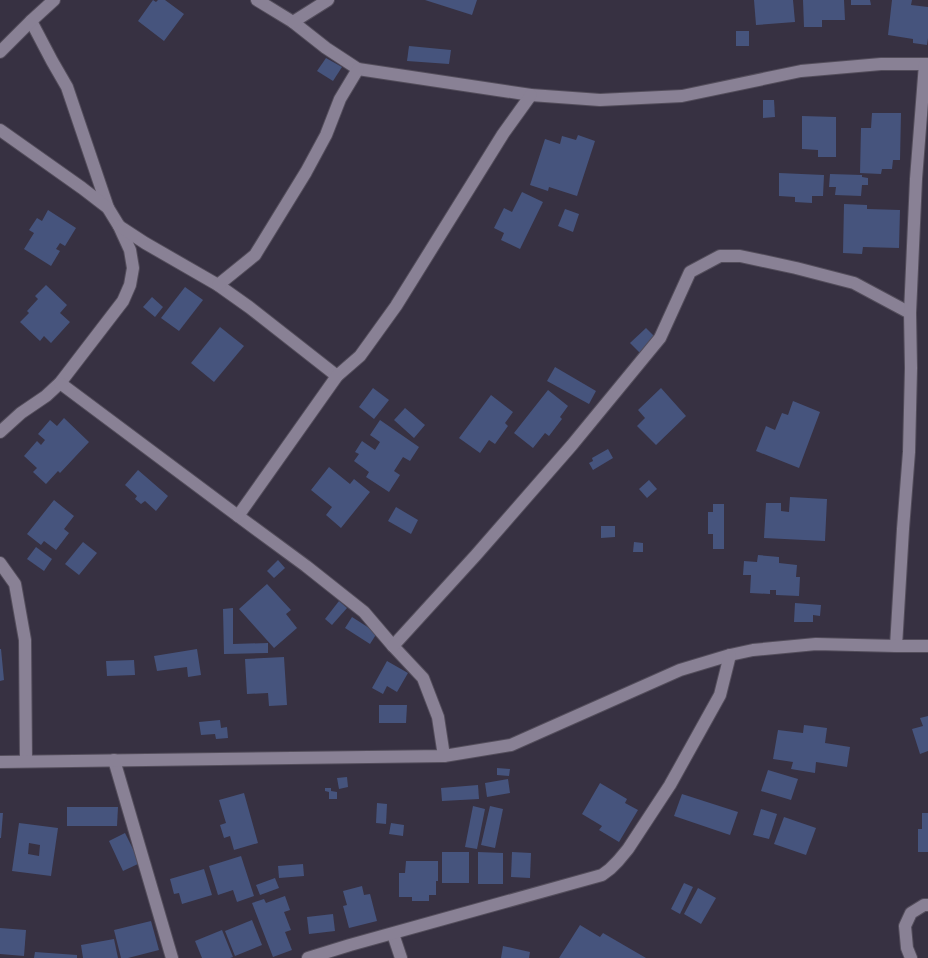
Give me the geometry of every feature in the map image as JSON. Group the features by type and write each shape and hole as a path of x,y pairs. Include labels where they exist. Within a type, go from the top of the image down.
{"street":[{"path":"0,52 54,0"},
{"path":"257,0 293,22 326,48 358,69 531,95 600,100 682,96 801,71 880,64 927,64 916,179 910,313 911,368 909,452 896,646"},
{"path":"293,22 328,0"},
{"path":"0,432 21,413 46,396 60,383 123,301 130,285 132,268 130,250 119,226 108,208 67,87 31,21"},
{"path":"218,285 255,255 306,172 326,135 340,99 358,69"},
{"path":"238,516 337,376 360,356 396,306 503,134 531,95"},
{"path":"0,130 108,208"},
{"path":"119,226 145,243 218,285 337,376"},
{"path":"393,646 476,555 572,445 660,338 690,272 720,256 740,256 796,268 854,283 910,313"},
{"path":"60,383 306,566 364,612 422,678 438,717 444,756"},
{"path":"0,563 15,584 25,640 26,761"},
{"path":"0,762 444,756 511,745 680,670 730,655 753,650 816,644 928,646"},
{"path":"308,958 602,875 618,861 628,849 670,785 720,695 730,655"},
{"path":"114,760 172,958"},
{"path":"911,958 907,948 905,926 911,913 924,905 928,905"},
{"path":"393,934 401,958"}],"building":[{"path":"153,0 156,2 158,0 165,0 184,14 164,41 138,21"},
{"path":"425,0 477,0 472,15"},
{"path":"754,0 793,0 795,22 756,25"},
{"path":"803,0 844,0 845,20 822,20 822,27 804,27"},
{"path":"851,0 870,0 871,5 851,5"},
{"path":"892,0 912,0 911,5 928,7 927,45 913,43 913,39 888,35"},
{"path":"736,31 749,31 749,46 736,46"},
{"path":"409,46 451,50 449,64 407,61"},
{"path":"326,58 342,67 333,81 317,71"},
{"path":"763,100 774,100 775,117 763,118"},
{"path":"872,113 901,113 900,160 893,160 892,169 882,169 881,174 860,173 861,128 871,128"},
{"path":"802,116 836,117 836,157 818,157 818,150 802,149"},
{"path":"578,135 595,141 577,196 549,187 548,191 530,185 545,139 560,144 562,136 576,140"},
{"path":"779,173 824,175 823,196 812,196 812,203 795,202 795,197 779,196"},
{"path":"830,174 862,175 862,177 868,178 868,185 862,185 861,196 835,195 836,187 829,187"},
{"path":"522,192 543,202 520,249 501,240 504,233 494,228 504,208 512,212"},
{"path":"844,204 867,205 867,209 900,210 899,248 863,247 862,254 843,253"},
{"path":"565,209 579,214 573,232 558,226"},
{"path":"48,210 76,228 65,246 60,243 56,249 60,251 51,266 24,249 34,233 29,230 37,218 42,221"},
{"path":"46,285 67,305 60,313 70,322 51,343 44,336 40,341 20,322 29,313 27,311 38,299 35,296"},
{"path":"185,287 203,300 179,331 161,318"},
{"path":"152,297 163,307 155,317 143,307"},
{"path":"220,327 244,346 214,382 191,363"},
{"path":"646,328 656,338 640,353 630,343"},
{"path":"555,367 596,391 589,404 547,381"},
{"path":"373,388 389,400 374,419 359,407"},
{"path":"661,388 686,416 656,445 637,426 645,418 638,410"},
{"path":"548,390 568,406 560,417 562,419 549,436 545,433 533,448 514,433"},
{"path":"491,395 513,412 505,423 508,426 495,444 489,440 480,453 459,438"},
{"path":"793,401 820,412 799,468 756,451 766,426 775,430 782,413 788,415"},
{"path":"405,408 425,425 414,438 394,420"},
{"path":"64,418 89,442 60,473 58,471 46,484 33,472 37,468 24,456 37,441 41,445 45,440 38,434 50,420 57,426"},
{"path":"380,420 419,447 410,461 403,457 394,471 400,475 389,492 366,477 369,472 354,461 359,454 355,452 362,441 375,450 380,442 370,435"},
{"path":"608,449 613,458 593,470 589,463 593,461 592,458"},
{"path":"329,467 350,484 354,479 370,492 341,528 326,515 332,507 311,490"},
{"path":"138,470 168,496 156,511 145,501 141,504 135,499 137,496 125,485"},
{"path":"649,480 657,489 647,498 639,489"},
{"path":"790,497 827,499 825,541 764,538 766,503 781,503 781,511 789,512"},
{"path":"54,500 74,516 64,529 69,533 56,550 44,541 41,545 27,534"},
{"path":"713,504 724,504 724,549 713,549 713,534 708,534 708,512 713,512"},
{"path":"396,507 418,520 411,534 388,521"},
{"path":"601,526 615,526 615,537 601,538"},
{"path":"83,542 97,553 79,575 65,564"},
{"path":"634,542 643,543 643,552 633,552"},
{"path":"36,547 52,559 44,571 27,559"},
{"path":"758,555 779,557 779,563 797,565 796,577 800,577 799,596 776,595 776,590 770,590 770,594 750,593 751,575 743,575 744,561 757,562"},
{"path":"278,560 285,568 274,578 267,571"},
{"path":"267,584 291,610 286,614 297,628 274,648 239,609"},
{"path":"339,601 347,608 332,625 325,619"},
{"path":"795,603 821,605 820,616 813,615 813,622 794,622"},
{"path":"233,608 233,644 268,643 268,653 224,654 223,609"},
{"path":"352,617 377,633 370,644 345,628"},
{"path":"0,649 4,680 0,681"},
{"path":"197,649 201,675 188,677 187,667 157,671 154,656"},
{"path":"284,657 287,705 269,706 268,693 247,694 245,659"},
{"path":"134,660 135,675 107,676 106,661"},
{"path":"387,661 408,673 397,692 387,686 383,694 372,688"},
{"path":"379,705 407,705 406,723 379,723"},
{"path":"928,716 928,751 920,754 912,729 923,726 920,718"},
{"path":"220,720 221,728 227,727 228,738 216,739 215,734 201,735 199,722"},
{"path":"804,725 827,728 825,743 850,747 847,767 816,762 815,773 791,769 793,762 773,759 778,730 803,733"},
{"path":"497,768 510,769 509,776 497,775"},
{"path":"768,770 798,779 791,800 761,791"},
{"path":"347,777 348,787 339,789 337,778"},
{"path":"508,779 510,793 487,797 485,783"},
{"path":"600,783 627,799 625,803 638,810 619,842 599,830 602,826 582,814"},
{"path":"478,785 479,799 442,801 441,788"},
{"path":"325,788 331,788 331,791 337,792 337,799 329,799 329,792 325,791"},
{"path":"244,793 258,843 234,850 230,836 224,838 220,825 226,823 219,800"},
{"path":"682,794 738,812 730,835 674,816"},
{"path":"377,803 387,804 386,824 376,823"},
{"path":"473,806 485,809 477,849 465,847"},
{"path":"490,806 503,809 495,848 481,845"},
{"path":"67,807 118,807 117,826 67,826"},
{"path":"761,809 777,814 769,839 753,835"},
{"path":"0,813 3,813 1,838 0,838"},
{"path":"922,813 928,813 928,852 918,852 918,829 922,829"},
{"path":"784,817 816,828 806,855 774,844"},
{"path":"19,823 58,828 51,876 12,871","holes":["29,843 40,845 39,856 28,854"]},
{"path":"391,823 404,825 403,836 389,834"},
{"path":"125,833 140,863 123,871 109,841"},
{"path":"442,852 469,852 469,883 442,883"},
{"path":"478,852 503,853 503,884 478,884"},
{"path":"512,852 531,853 530,878 511,877"},
{"path":"241,856 254,896 237,902 233,890 218,895 209,866"},
{"path":"406,861 438,861 436,895 429,895 429,901 412,901 412,897 399,897 399,873 405,873"},
{"path":"303,864 304,876 279,878 278,866"},
{"path":"204,869 212,895 182,904 179,893 174,894 170,879"},
{"path":"275,878 279,888 260,895 256,885"},
{"path":"684,883 693,887 680,914 671,909"},
{"path":"362,886 364,895 370,894 377,921 349,928 343,906 347,905 343,891"},
{"path":"698,888 716,898 701,924 684,914"},
{"path":"285,896 290,910 284,912 291,930 285,932 292,950 273,957 252,903 264,899 266,903"},
{"path":"333,914 335,931 309,934 307,917"},
{"path":"252,920 262,945 235,956 225,931"},
{"path":"151,921 159,950 128,958 121,958 114,930"},
{"path":"580,925 600,937 603,933 646,958 559,958"},
{"path":"0,928 26,930 24,956 0,954"},
{"path":"222,930 233,957 202,958 195,941"},
{"path":"114,939 118,958 83,958 81,945"},
{"path":"503,946 530,952 529,958 501,958"},
{"path":"35,952 77,955 77,958 34,958"}]}
